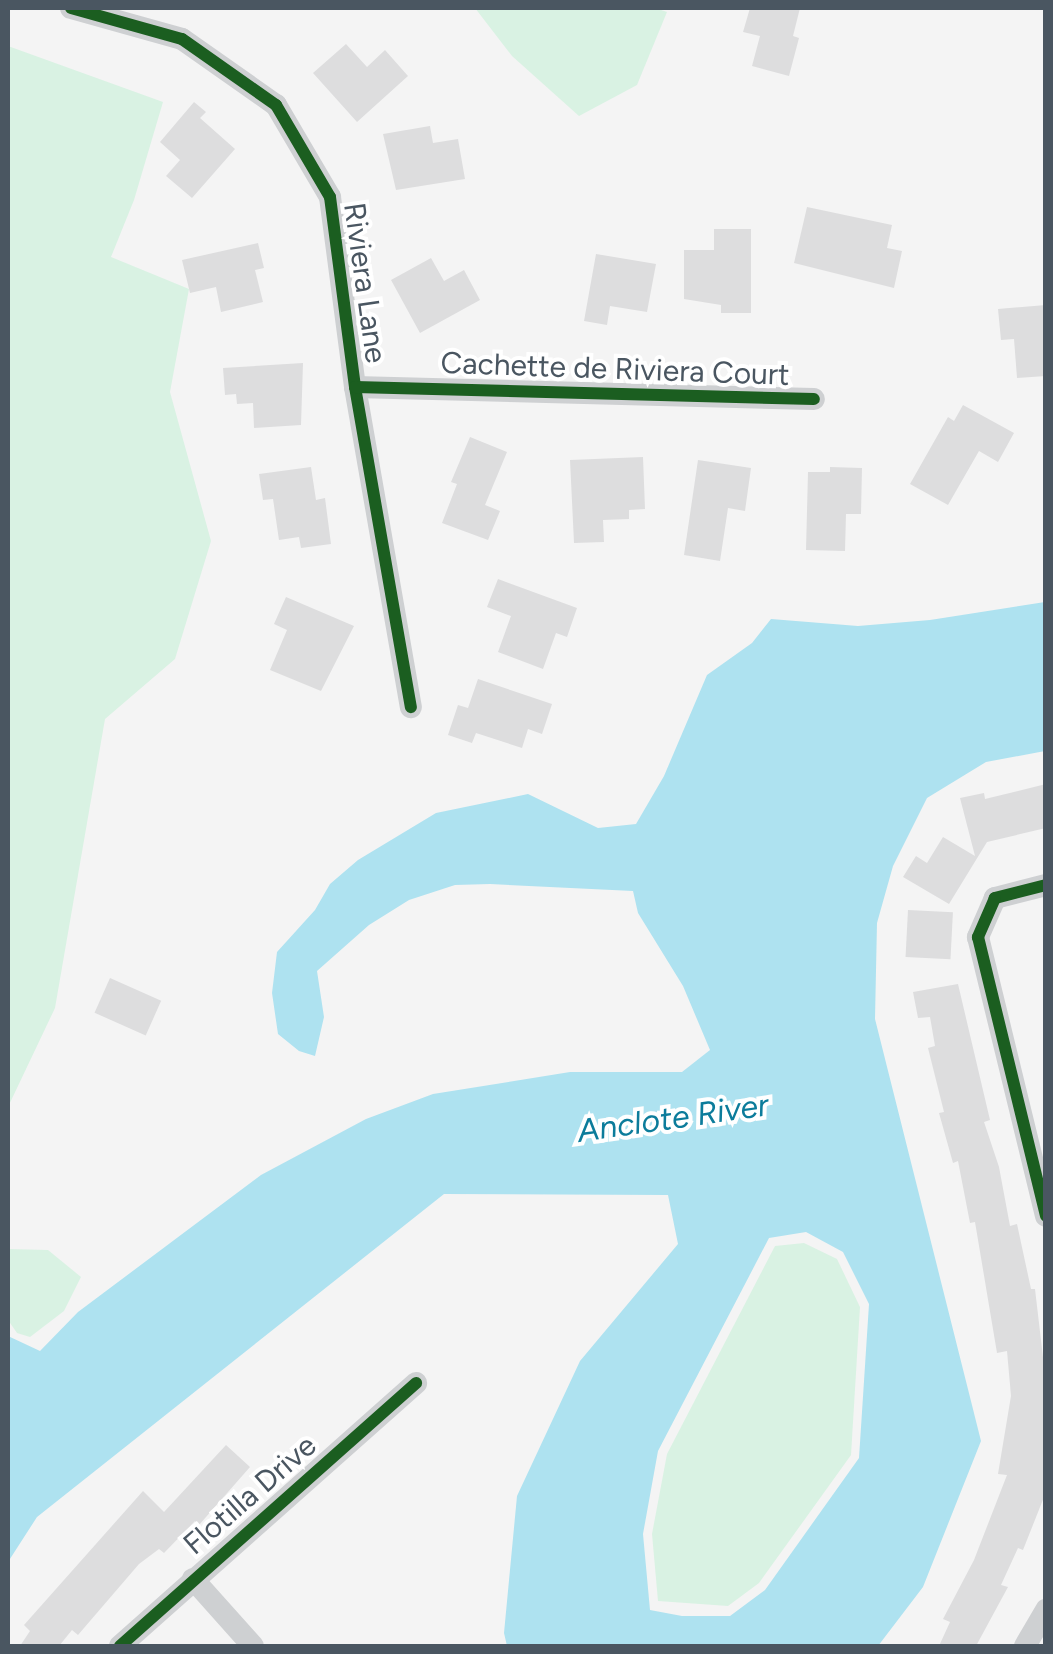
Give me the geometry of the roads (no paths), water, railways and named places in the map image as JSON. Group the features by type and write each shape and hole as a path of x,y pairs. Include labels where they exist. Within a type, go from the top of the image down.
{"street":[{"name":"Riviera Lane","path":"71,8 182,39 276,105 330,197 354,387 411,708"},
{"name":"Cachette de Riviera Court","path":"354,387 814,399"},
{"path":"1046,884 995,898 978,937 1046,1216"},
{"name":"Flotilla Drive","path":"120,1646 416,1383"},
{"path":"193,1578 253,1646"},
{"path":"1024,1646 1046,1610"}],"water":[{"name":"Anclote River","path":"1045,602 1045,751 986,762 927,798 893,866 877,923 875,1019 981,1441 923,1587 878,1646 507,1646 504,1633 517,1496 580,1361 678,1244 668,1195 444,1194 37,1517 8,1562 8,1336 40,1351 78,1312 261,1175 366,1119 433,1094 570,1072 682,1072 710,1050 683,986 638,913 633,891 490,884 455,885 409,900 369,925 317,971 324,1017 315,1056 299,1051 278,1034 272,993 277,952 315,910 330,884 358,860 436,813 528,794 598,828 636,824 664,776 707,675 752,643 771,619 858,626 930,620","holes":["806,1232 843,1252 869,1304 859,1458 765,1590 730,1616 682,1616 650,1610 643,1534 658,1451 769,1238"]}]}
